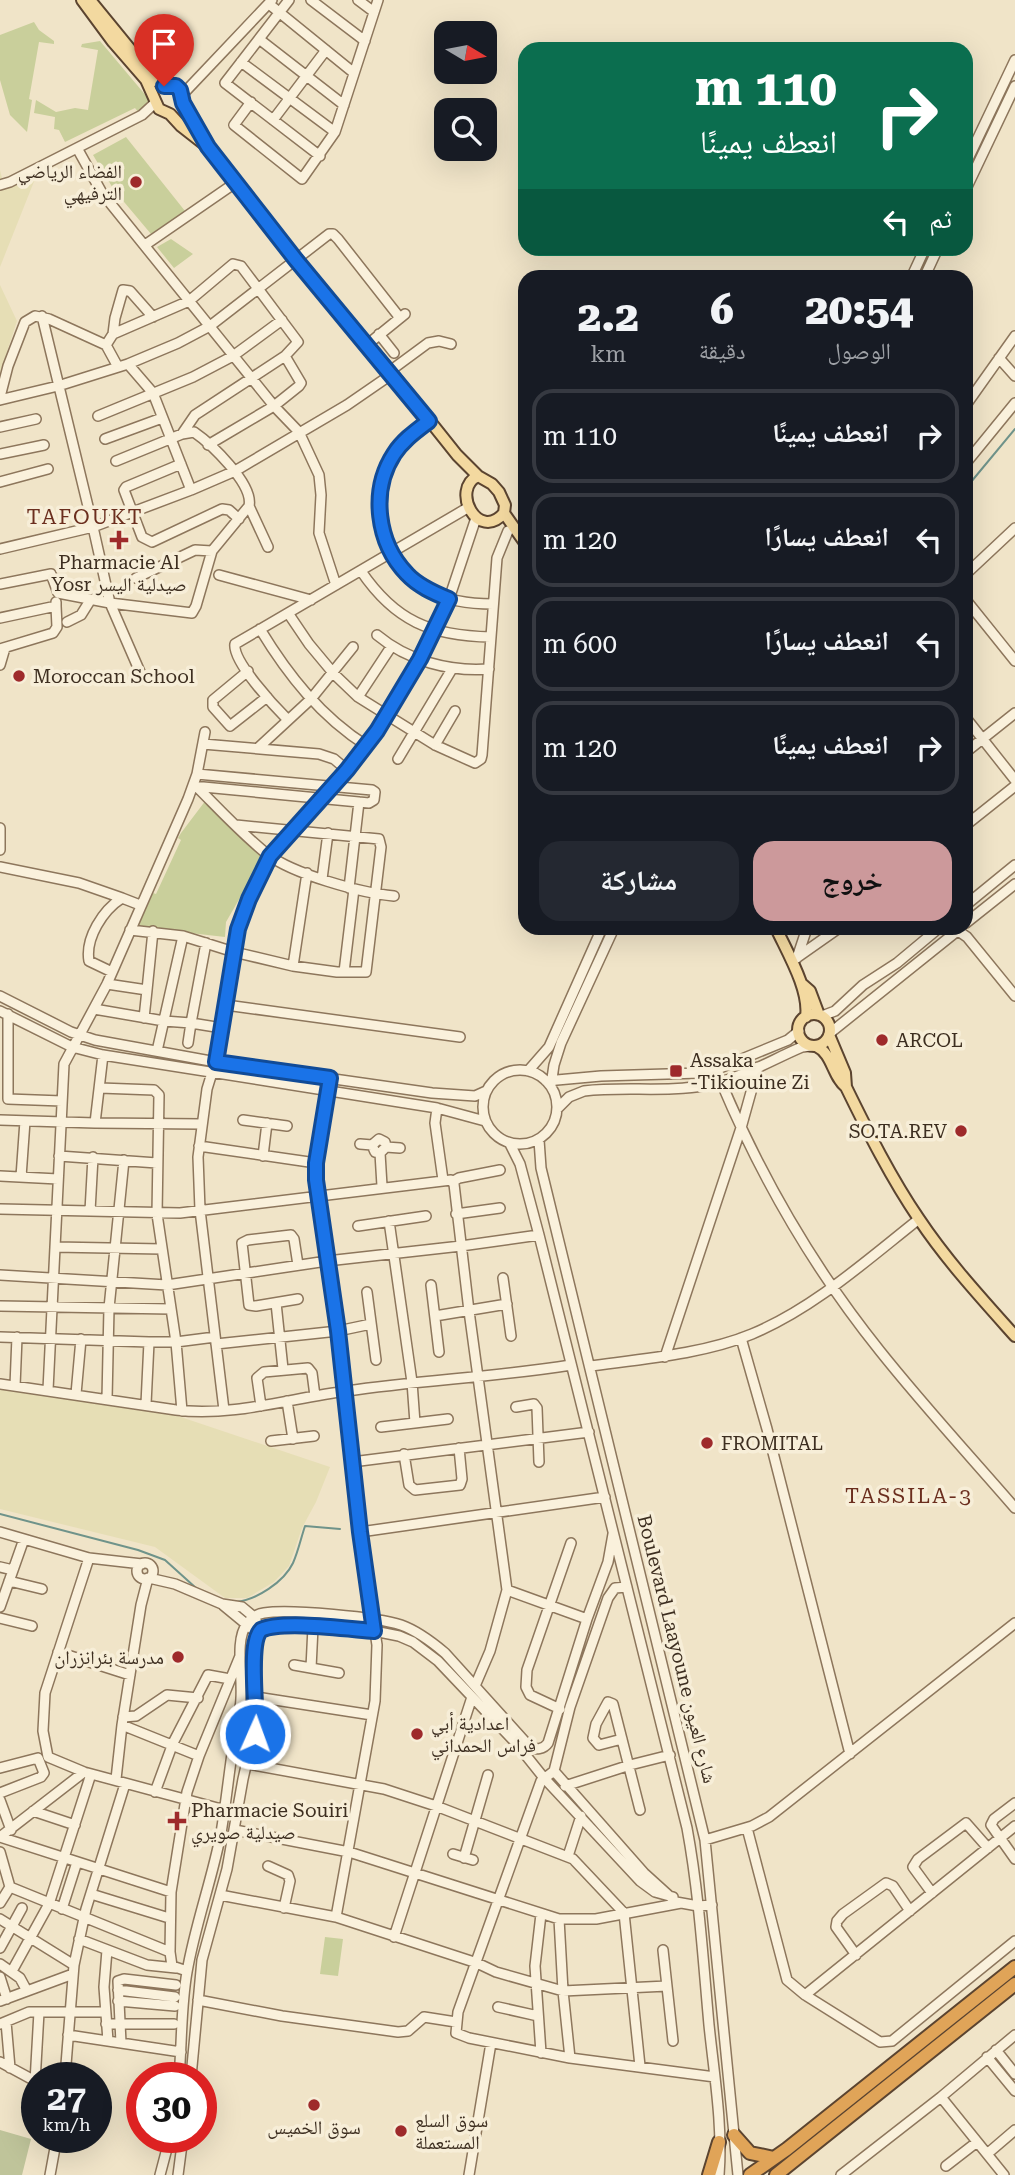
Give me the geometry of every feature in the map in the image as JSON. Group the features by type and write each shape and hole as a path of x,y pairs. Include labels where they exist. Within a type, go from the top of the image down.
{"highway":[{"path":"750,2175 1015,1967"},
{"path":"776,2175 1015,1984"},
{"path":"734,2135 750,2153 774,2158"},
{"path":"709,2175 719,2142"},
{"path":"782,2175 795,2159"}],"main road":[{"path":"82,0 146,80 161,107 208,147"},
{"path":"90,0 156,81 178,92 208,147 296,260 457,455 499,492 505,505 504,513 494,522"},
{"path":"161,107 160,89 178,92"},
{"path":"161,107 179,111 178,92"},
{"path":"457,455 469,507 476,518 482,522 494,522 518,538"},
{"path":"466,488 472,479 478,476"},
{"path":"504,513 518,534"},
{"path":"781,935 797,958 806,1006 806,1017 800,1024 799,1031 802,1041 826,1052 919,1219 954,1266 1015,1336"},
{"path":"802,984 810,991 821,1016 830,1024 830,1034 847,1078 846,1087"},
{"path":"806,1017 821,1016"},
{"path":"813,1046 825,1042 830,1034"}],"street":[{"path":"289,0 225,83 320,156"},
{"path":"311,0 365,41"},
{"path":"358,0 374,12"},
{"path":"251,103 234,125 302,179 335,132 378,0"},
{"path":"178,92 245,31 271,2 279,12 354,73"},
{"path":"259,39 344,104"},
{"path":"273,120 326,50"},
{"path":"973,148 1015,60"},
{"path":"241,62 335,132"},
{"path":"973,174 1015,86"},
{"path":"0,185 161,107"},
{"path":"77,148 102,192 274,406 299,432 319,475 319,533 336,585"},
{"path":"145,246 236,183"},
{"path":"191,490 153,393 123,365 106,345 42,316 35,316 25,322 8,366 0,398 58,386 123,365 210,326 326,236 333,234 403,316 368,344"},
{"path":"113,334 189,301 233,264 241,265 297,339 294,349 285,356 195,415 182,434"},
{"path":"106,345 113,334 123,290 130,291 153,317"},
{"path":"42,316 110,603 140,672"},
{"path":"98,416 193,377 233,356 282,320"},
{"path":"379,334 394,354"},
{"path":"973,395 1015,336"},
{"path":"0,549 93,527 235,471 347,405 428,343 439,341 451,344"},
{"path":"208,445 274,406 302,383 285,356"},
{"path":"999,358 1015,376"},
{"path":"973,459 1015,403"},
{"path":"973,460 1015,411"},
{"path":"105,439 162,418"},
{"path":"0,427 36,419"},
{"path":"429,421 409,436 394,453 385,471 379,490 380,520 392,551 408,575 431,592 449,599 493,604"},
{"path":"116,461 182,434 194,432 235,471 248,495 249,506 268,547"},
{"path":"0,454 44,445"},
{"path":"181,464 124,490 142,537 152,542 222,509 229,510 239,519"},
{"path":"0,482 48,469"},
{"path":"58,593 110,603 192,613 212,551 249,506"},
{"path":"288,720 247,671 235,652 235,644 469,507"},
{"path":"224,1410 200,1210 199,1146 242,915 270,856 323,799 388,716 449,599 476,518"},
{"path":"973,567 1015,528"},
{"path":"288,613 334,674 358,697 435,745 475,763 481,760 497,558 508,531"},
{"path":"973,574 1015,535"},
{"path":"136,578 195,550 212,551"},
{"path":"361,571 374,590 390,606 412,621 434,630 466,637 491,637"},
{"path":"0,584 51,574 58,593 58,620 53,633 3,648 0,665"},
{"path":"219,575 311,600"},
{"path":"67,622 81,615 91,599"},
{"path":"0,618 56,606"},
{"path":"973,609 1015,661"},
{"path":"260,629 295,681 311,699 330,718 367,746"},
{"path":"377,635 391,647 452,669 489,669"},
{"path":"258,748 311,699 334,674 353,647"},
{"path":"358,697 391,647"},
{"path":"398,759 452,669"},
{"path":"230,726 213,706 213,700 247,671"},
{"path":"224,745 230,726 267,697"},
{"path":"435,745 455,711"},
{"path":"973,751 1015,713"},
{"path":"973,748 1015,720"},
{"path":"973,727 1015,780"},
{"path":"48,1390 64,1064 113,972 140,905 195,787 205,732"},
{"path":"203,744 327,756 347,770"},
{"path":"195,787 373,802 374,791 197,774"},
{"path":"973,819 1015,786"},
{"path":"195,787 270,856 351,889 394,896"},
{"path":"344,972 359,802"},
{"path":"130,930 183,936 293,966 361,973 367,970 381,842 375,837 236,825"},
{"path":"0,827 0,850"},
{"path":"322,879 328,833"},
{"path":"973,899 1015,865"},
{"path":"0,867 79,883 140,905"},
{"path":"293,966 307,873"},
{"path":"973,920 1015,884"},
{"path":"113,972 90,962 88,949 108,907 122,898"},
{"path":"144,1018 153,931"},
{"path":"528,1071 549,1047 599,935"},
{"path":"611,935 561,1043 550,1083 556,1096 557,1109 552,1126 539,1140 526,1146 510,1143 495,1135 485,1121 483,1106 486,1091 504,1074 528,1071 550,1083 707,1071 788,1040 799,1031"},
{"path":"797,958 806,935"},
{"path":"797,958 829,935"},
{"path":"821,1016 835,1011 863,985 897,963 931,935"},
{"path":"830,1034 955,935"},
{"path":"967,935 1015,996"},
{"path":"157,1051 183,936"},
{"path":"188,1043 206,943"},
{"path":"107,984 147,990"},
{"path":"0,996 79,1036 216,1062 454,1095 475,1096 486,1091"},
{"path":"226,1004 460,1037"},
{"path":"94,1009 222,1028"},
{"path":"62,1101 4,1099 4,1013 72,1047 103,1055 437,1108 485,1121"},
{"path":"557,1109 569,1097 584,1091 697,1087 722,1082 802,1047 813,1046"},
{"path":"95,1124 103,1055"},
{"path":"665,1357 741,1128 758,1067"},
{"path":"330,1078 316,1163 318,1194 338,1331 377,1672 372,1715 336,1917"},
{"path":"722,1082 741,1128 832,1287 880,1352 1015,1508"},
{"path":"100,1088 157,1090 160,1096 157,1214 176,1342 182,1410"},
{"path":"437,1108 435,1123 456,1214 507,1590 490,1651 475,1686"},
{"path":"0,1120 95,1124 201,1124"},
{"path":"243,1120 287,1126"},
{"path":"21,1177 24,1121"},
{"path":"263,1156 267,1123"},
{"path":"360,1144 372,1145 379,1139 385,1143 382,1186"},
{"name":"Boulevard Laayoune شارع العيون","path":"539,1140 541,1168 705,1840 738,2175"},
{"name":"Boulevard Laayoune شارع العيون","path":"510,1143 520,1164 539,1235 690,1840 715,2077 719,2175"},
{"path":"199,1146 316,1163"},
{"path":"383,1150 400,1148"},
{"path":"59,1156 157,1163"},
{"path":"90,1211 93,1157"},
{"path":"107,1399 109,1308 124,1160"},
{"path":"0,1209 157,1214 382,1186 448,1181 500,1170"},
{"path":"0,1176 58,1179"},
{"path":"456,1214 500,1208"},
{"path":"358,1226 426,1216"},
{"path":"590,1366 665,1357 741,1338 793,1313 832,1287 919,1219"},
{"path":"389,1221 412,1382 415,1423"},
{"path":"298,1265 292,1235 248,1240 241,1245 249,1305 298,1299"},
{"path":"0,1275 167,1285 245,1272 461,1247 539,1235"},
{"path":"55,1247 162,1250"},
{"path":"503,1278 511,1336"},
{"path":"431,1285 439,1352"},
{"path":"367,1292 376,1360"},
{"path":"276,1303 283,1369"},
{"path":"435,1316 507,1304"},
{"path":"0,1306 171,1309"},
{"path":"0,1337 149,1342 216,1341 338,1331 371,1324"},
{"path":"15,1385 17,1337"},
{"path":"741,1338 850,1754"},
{"path":"76,1394 81,1339"},
{"path":"145,1404 149,1342"},
{"path":"0,1384 182,1410 224,1410 412,1382 571,1365"},
{"path":"261,1406 258,1375 283,1369 309,1369 315,1396"},
{"path":"287,1401 293,1439"},
{"path":"516,1407 534,1404 537,1408 539,1462"},
{"path":"381,1427 448,1419"},
{"path":"352,1462 589,1432"},
{"path":"271,1441 314,1436"},
{"path":"404,1454 409,1485 415,1490 460,1485 462,1479 459,1448"},
{"path":"360,1532 605,1497"},
{"path":"180,2062 187,1971 216,1861 233,1737 242,1696 242,1636 251,1620 264,1613 303,1613 403,1626 429,1640 445,1653 533,1749 547,1745 608,1562 613,1529"},
{"path":"0,1532 89,1558 147,1565 175,1584"},
{"path":"0,1607 3,1591 24,1539"},
{"path":"560,1709 534,1698 527,1692 527,1670 571,1544"},
{"path":"0,1793 44,1775 45,1693 89,1558"},
{"path":"112,1562 222,1604 242,1607 259,1632"},
{"path":"144,1576 152,1573 147,1565"},
{"path":"116,1779 122,1721 141,1605 144,1576 138,1567 147,1565"},
{"path":"0,1567 13,1570"},
{"path":"9,1581 42,1589"},
{"path":"627,1587 615,1588 608,1598 570,1707 554,1772 544,1777 521,1838 456,2022 456,2033 570,2059 715,2077"},
{"path":"507,1590 587,1619"},
{"path":"0,1618 33,1626"},
{"path":"705,1840 747,1828 769,1817 1015,1623"},
{"path":"192,2062 205,1945 235,1830 256,1722 254,1643 259,1632 280,1626 374,1631 398,1636 422,1648 438,1661 516,1743 544,1777 648,1888 698,1906 712,1905"},
{"path":"311,1668 313,1627"},
{"path":"58,1652 130,1675"},
{"path":"176,1968 170,1961 169,1918 186,1800 199,1756 241,1653"},
{"path":"294,1665 339,1673"},
{"path":"155,1792 173,1744 208,1675 230,1679"},
{"path":"122,1721 136,1716 167,1695 198,1698"},
{"path":"256,1697 372,1715"},
{"path":"394,1937 472,1697"},
{"path":"622,1739 598,1745 593,1738 596,1724 608,1702 613,1704 630,1765 640,1810"},
{"path":"122,1721 199,1756"},
{"path":"559,1793 567,1784 670,1755"},
{"path":"0,1768 43,1757 87,1773 225,1810"},
{"path":"248,1763 384,1789 568,1856 624,1913 640,2066"},
{"path":"554,1772 644,1873 677,1900"},
{"path":"0,1837 87,1773"},
{"path":"12,1971 49,1905 75,1825 87,1773"},
{"path":"453,1854 469,1859 474,1822 488,1775"},
{"path":"66,2062 73,1970 79,1939 125,1784"},
{"path":"0,1800 11,1829"},
{"path":"1013,1853 999,1839 991,1823 1015,1803"},
{"path":"33,1811 75,1825"},
{"path":"568,1856 581,1816"},
{"path":"932,1894 913,1867 918,1859 966,1822 988,1848"},
{"path":"805,1995 1015,1826"},
{"path":"747,1828 789,1983 876,2040 888,2042 1015,1941"},
{"path":"235,1830 349,1852 559,1919 596,1919 677,1900"},
{"path":"0,1837 171,1892"},
{"path":"0,1852 6,1888 0,1903"},
{"path":"62,1909 78,1863"},
{"path":"268,1866 288,1875 290,1881 284,1908"},
{"path":"856,1955 836,1927 843,1914 886,1883 893,1886 910,1911"},
{"path":"6,1888 170,1952"},
{"path":"91,1894 169,1918"},
{"path":"220,1895 336,1917 537,1985 563,1991 667,1986"},
{"path":"0,1948 22,1908"},
{"path":"541,1913 535,1966 541,2053"},
{"path":"0,1919 73,1970"},
{"path":"559,1919 570,2059"},
{"path":"79,1939 147,1965 187,1971"},
{"path":"107,1950 104,1987 107,2041"},
{"path":"663,1950 673,2041"},
{"path":"0,1964 12,1971 27,1991"},
{"path":"0,1977 3,2000 73,1970"},
{"path":"121,2043 118,1981 124,1979 176,1985"},
{"path":"118,1990 175,2002 118,2001"},
{"path":"198,2000 282,2016 398,2032 408,2031 424,2017 456,2022"},
{"path":"498,2007 538,2016"},
{"path":"10,2068 3,2023 29,2012 105,2012"},
{"path":"37,2062 39,2012"},
{"path":"106,2024 174,2024"},
{"path":"68,2035 181,2052"},
{"path":"841,2175 1015,2035"},
{"path":"469,2175 491,2043"},
{"path":"996,2050 1015,2074"},
{"path":"987,2057 1015,2091"},
{"path":"0,2062 21,2074"},
{"path":"941,2097 1004,2175"},
{"path":"987,2154 1015,2130"},
{"path":"946,2166 977,2142"},
{"path":"50,2175 54,2153"},
{"path":"160,2175 166,2153"},
{"path":"178,2175 181,2153"}],"shaded area":[{"path":"0,170 4,186 37,174 0,267"},
{"path":"0,285 17,321 0,373"},
{"path":"0,1389 160,1410 330,1467 302,1528 289,1566 274,1582 247,1598 225,1598 155,1547 0,1509"}],"green space":[{"path":"34,22 54,44 39,42 29,99 32,100 27,132 10,115 0,80 0,35"},
{"path":"100,41 153,104 139,113 135,108 65,142 59,130 54,129 55,117 34,113 36,100 56,112 75,108 88,110 98,50 81,47 82,44"},
{"name":"الفضاء الرياضي الترفيهي","path":"126,137 185,211 151,234 114,190 93,155"},
{"path":"171,239 193,254 174,268 157,247"},
{"path":"206,800 264,856 226,922 225,937 138,927 181,840 178,838"},
{"path":"325,1937 343,1939 338,1976 320,1974"},
{"path":"0,2130 21,2136 21,2153 28,2153 22,2175 0,2175"}],"waterway":[{"path":"973,480 1015,429"},
{"path":"0,1514 138,1550 165,1560 196,1588"},
{"path":"236,1602 260,1594 283,1577 293,1563 305,1526 340,1529"}],"place":[{"name":"الفضاء الرياضي الترفيهي","path":"136,182"},
{"name":"Pharmacie Al Yosr صيدلية اليسر","path":"119,540"},
{"name":"Moroccan School","path":"19,676"},
{"name":"ARCOL","path":"882,1040"},
{"name":"Assaka -Tikiouine Zi","path":"676,1071"},
{"name":"SO.TA.REV","path":"961,1131"},
{"name":"FROMITAL","path":"707,1443"},
{"name":"مدرسة بئرانزران","path":"178,1657"},
{"name":"اعدادية أبي فراس الحمداني","path":"417,1734"},
{"name":"Pharmacie Souiri صيدلية صويري","path":"177,1821"},
{"name":"سوق الخميس","path":"314,2105"},
{"name":"سوق السلع المستعملة","path":"401,2131"}],"district":[{"name":"TAFOUKT","path":"85,517"},
{"name":"TASSILA-3","path":"909,1496"}],"route":[{"path":"164,86 176,86 180,90 183,103 208,147 296,260 429,421 409,436 394,453 385,471 379,490 380,520 397,562 408,575 431,592 449,599 388,716 323,799 270,856 242,915 235,944 216,1062 330,1078 316,1163 316,1180 338,1331 360,1532 374,1631 286,1626 269,1627 257,1633 254,1643 257,1712 255,1734"}]}
